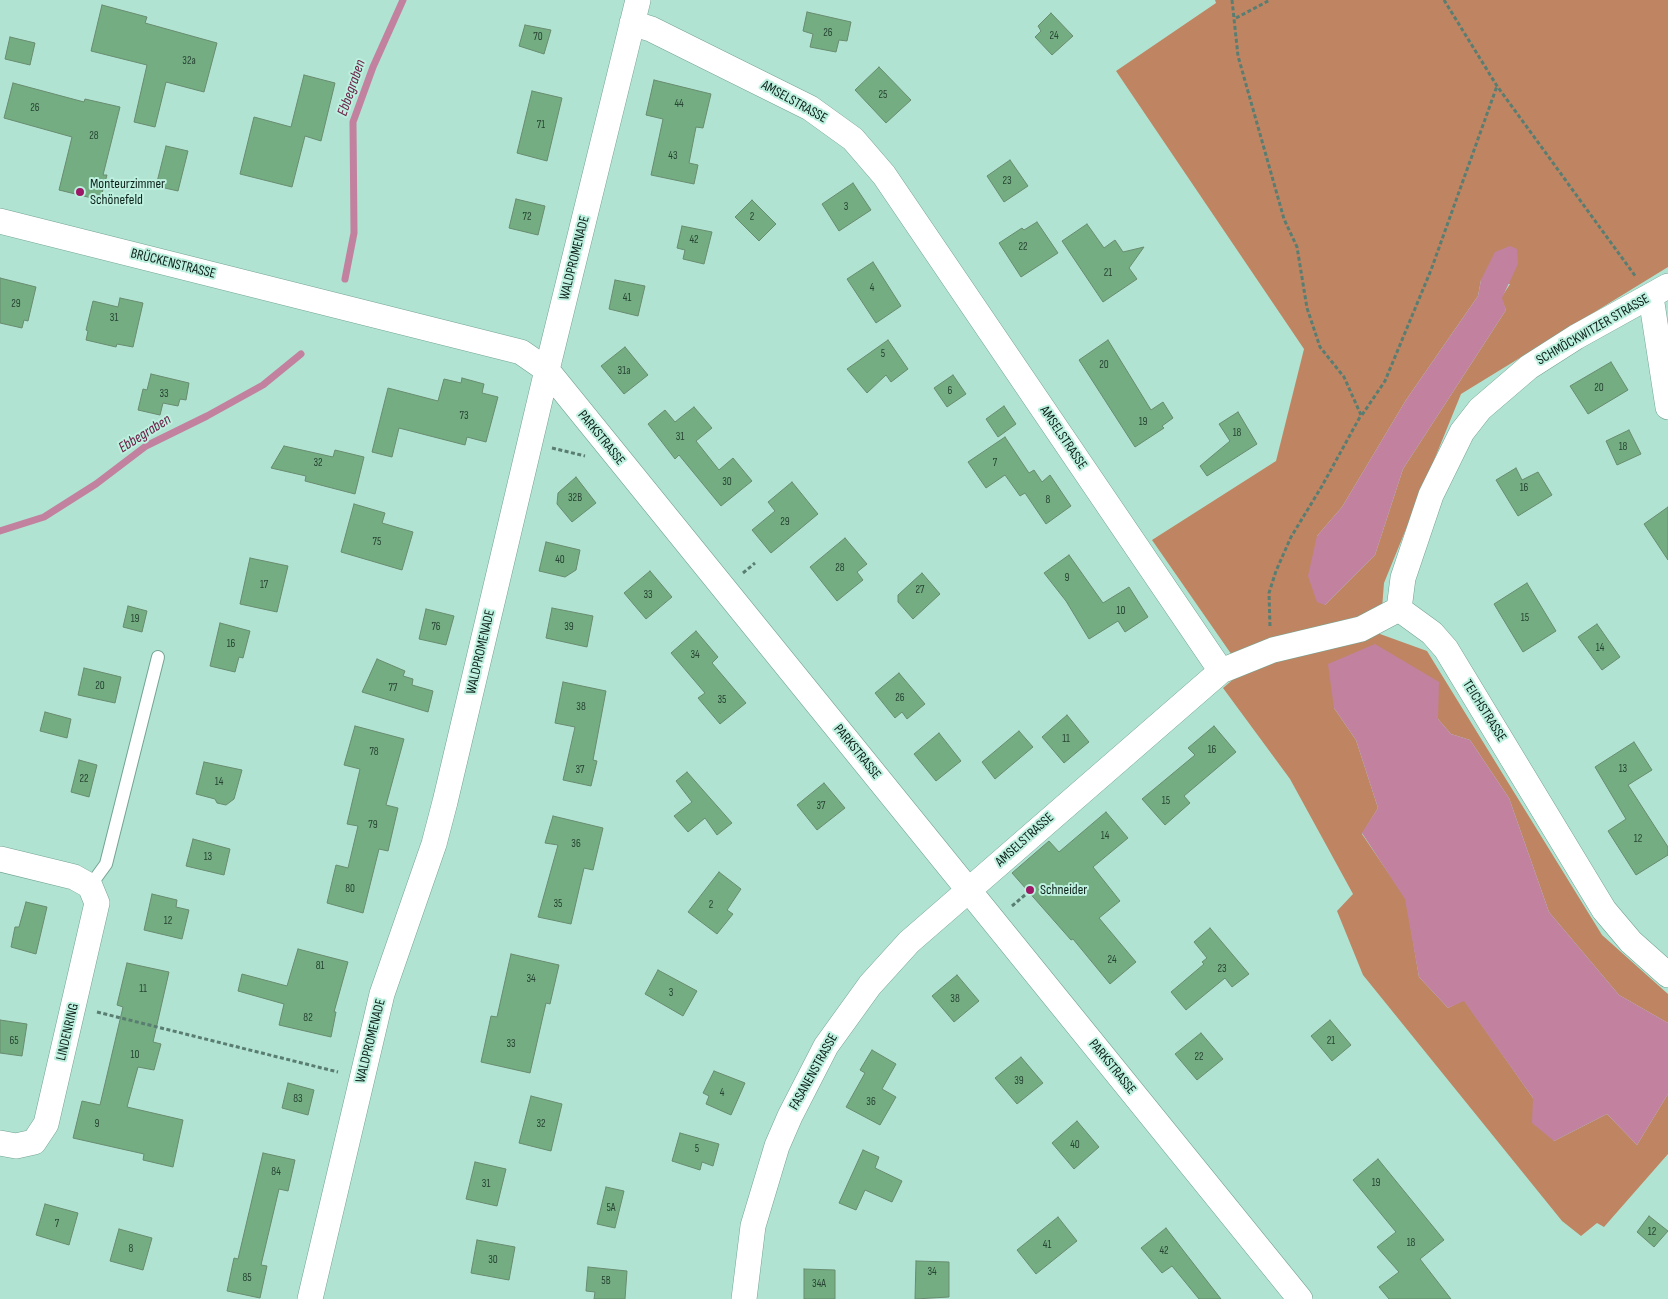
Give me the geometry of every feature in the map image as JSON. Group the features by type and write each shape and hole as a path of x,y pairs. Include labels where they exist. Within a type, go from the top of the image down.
{"street":[{"name":"WALDPROMENADE","path":"310,1299 387,979 434,844 444,806 547,370 635,12"},
{"name":"AMSELSTRASSE","path":"635,12 651,30 810,108 853,139 884,175 1221,671 968,890"},
{"name":"BRÜCKENSTRASSE","path":"0,221 346,307"},
{"path":"1659,292 1668,407"},
{"name":"SCHMÖCKWITZER STRASSE","path":"1399,609 1403,578 1431,495 1462,432 1480,409 1529,367 1576,337 1659,292"},
{"name":"PARKSTRASSE","path":"346,307 521,352 547,370 1300,1299"},
{"path":"1221,671 1273,650 1361,630 1399,609"},
{"name":"TEICHSTRASSE","path":"1399,609 1432,633 1446,649 1604,910 1631,942 1668,975"},
{"path":"0,860 74,877 90,886"},
{"name":"LINDENRING","path":"0,1143 16,1146 34,1142 46,1124 97,904 90,886"},
{"name":"FASANENSTRASSE","path":"744,1299 753,1226 764,1187 777,1146 808,1079 847,1016 888,963 908,942 968,890"}],"lane":[{"path":"90,886 106,864 158,657"}],"path":[{"path":"1232,0 1236,18 1238,56 1284,219 1297,247 1307,308 1320,347 1344,377 1361,415"},
{"path":"1236,18 1270,0"},
{"path":"1444,0 1497,86 1659,292"},
{"path":"1273,650 1269,620 1269,593 1276,571 1290,536 1361,415 1385,381 1413,313 1497,86"},
{"path":"530,443 588,457"},
{"path":"738,577 755,563"},
{"path":"1020,900 1025,895"},
{"path":"74,1007 362,1078"}],"shaded area":[{"path":"1215,0 1668,0 1668,267 1461,394 1384,583 1380,634 1427,651 1602,935 1668,994 1668,1023 1619,995 1549,912 1509,798 1470,740 1451,734 1438,719 1334,708 1356,740 1378,808 1362,834 1406,899 1419,977 1448,1008 1464,1000 1533,1098 1554,1141 1607,1114 1637,1145 1668,1094 1668,1154 1604,1227 1597,1223 1581,1236 1562,1221 1363,975 1337,911 1353,894 1290,779 1223,688 1243,671 1152,540 1276,461 1304,349 1116,71 1216,3","holes":["1481,280 1510,284 1501,298 1506,310 1403,469 1375,555 1325,605 1317,536 1342,507 1406,400 1478,296"]},
{"path":"1510,246 1517,249 1518,264 1502,298 1506,310 1403,469 1375,555 1325,605 1317,602 1308,576 1317,536 1342,507 1406,400 1478,296 1481,280 1495,252"},
{"path":"1375,644 1439,682 1438,719 1451,734 1470,740 1509,798 1549,912 1619,995 1668,1023 1668,1094 1637,1145 1607,1114 1554,1141 1532,1123 1533,1098 1464,1001 1448,1008 1419,977 1405,899 1362,833 1378,808 1356,740 1334,708 1328,664"}],"building":[{"path":"102,5 147,17 145,23 217,43 204,92 166,82 155,127 134,122 147,65 91,51"},
{"path":"807,12 851,22 847,41 839,40 836,52 810,47 813,34 803,31"},
{"path":"1051,13 1073,36 1052,55 1035,37 1041,31 1038,26"},
{"path":"525,25 551,30 544,54 519,46"},
{"path":"10,37 35,43 30,65 5,59"},
{"path":"879,67 911,100 886,123 855,90"},
{"path":"304,75 335,83 321,141 305,136 292,187 240,174 254,117 291,127"},
{"path":"654,80 711,94 703,128 696,127 689,163 698,165 694,184 651,175 663,119 646,115"},
{"path":"13,83 84,102 85,99 120,107 103,175 107,175 100,200 59,190 72,137 4,118"},
{"path":"532,91 562,98 547,161 517,153"},
{"path":"166,146 188,151 178,191 156,186"},
{"path":"1010,160 1028,186 1004,202 987,176"},
{"path":"853,183 871,210 839,231 822,204"},
{"path":"516,199 545,206 538,235 509,228"},
{"path":"752,200 776,224 759,241 735,217"},
{"path":"1037,222 1058,253 1021,277 999,243 1022,228 1024,230"},
{"path":"1087,224 1104,248 1115,240 1123,252 1144,247 1129,268 1137,279 1103,302 1062,241"},
{"path":"682,226 712,232 704,264 683,259 685,250 677,248"},
{"path":"873,262 901,306 876,323 847,279"},
{"path":"0,278 36,287 28,321 24,320 22,328 0,323"},
{"path":"615,280 645,286 638,316 609,309"},
{"path":"120,298 143,303 133,347 117,344 116,347 86,340 88,331 86,330 93,301 118,307"},
{"path":"888,340 908,369 891,382 886,375 867,393 847,369"},
{"path":"1108,340 1151,410 1163,402 1173,418 1162,426 1164,428 1135,447 1079,360"},
{"path":"625,347 648,375 624,394 601,366"},
{"path":"1611,362 1628,390 1588,414 1570,386"},
{"path":"151,374 189,383 186,400 180,399 178,406 163,403 160,415 138,410 143,389 147,390"},
{"path":"953,375 966,394 947,407 934,388"},
{"path":"462,378 484,384 482,393 498,397 486,442 467,437 465,445 399,428 392,457 372,452 388,388 438,401 444,379 461,383"},
{"path":"1004,406 1016,424 998,437 986,419"},
{"path":"694,407 712,428 696,441 719,470 733,458 752,481 721,506 679,455 675,459 648,424 665,410 675,422"},
{"path":"1238,412 1257,444 1207,476 1200,466 1230,441 1219,424"},
{"path":"1629,430 1641,454 1617,465 1606,441"},
{"path":"1005,437 1029,473 1034,470 1042,482 1050,475 1071,506 1046,524 1025,493 1020,496 1005,475 986,488 968,462"},
{"path":"284,446 333,457 335,450 364,457 355,494 305,481 306,476 271,468"},
{"path":"1516,468 1522,480 1538,472 1552,495 1518,516 1496,480"},
{"path":"576,477 596,503 572,522 557,504 558,493"},
{"path":"792,482 818,514 771,553 752,530 775,511 768,502"},
{"path":"354,504 385,513 382,523 413,532 402,570 341,552"},
{"path":"1668,507 1668,560 1644,524"},
{"path":"845,538 867,564 857,572 863,580 837,601 810,567"},
{"path":"546,542 580,550 576,570 565,577 539,571"},
{"path":"1069,555 1103,603 1129,587 1148,617 1125,632 1118,621 1089,639 1066,601 1044,573"},
{"path":"250,558 288,566 277,612 240,604"},
{"path":"650,571 672,597 646,619 624,593"},
{"path":"922,573 940,594 913,619 898,602 898,595"},
{"path":"1527,583 1556,631 1523,652 1494,604"},
{"path":"128,606 147,611 142,632 123,627"},
{"path":"552,608 593,616 587,647 546,638"},
{"path":"426,609 454,616 446,645 419,639"},
{"path":"220,623 250,631 243,658 239,657 235,672 210,666"},
{"path":"1597,624 1620,657 1602,670 1578,637"},
{"path":"696,631 718,657 712,663 746,703 720,724 698,698 705,693 671,653"},
{"path":"377,659 405,671 403,676 413,679 412,685 433,691 428,712 362,692"},
{"path":"84,668 121,677 115,703 78,695"},
{"path":"899,673 925,704 907,719 902,712 895,718 875,693"},
{"path":"563,682 606,691 593,760 597,761 591,786 563,780 575,727 555,723"},
{"path":"45,712 71,719 67,738 40,731"},
{"path":"1067,715 1089,742 1064,763 1042,737"},
{"path":"355,726 404,739 386,805 398,808 388,851 379,849 363,913 327,903 336,865 348,868 358,826 347,824 360,769 344,765"},
{"path":"1214,726 1236,752 1184,796 1190,803 1165,825 1142,799 1195,755 1188,748"},
{"path":"1019,731 1033,747 995,779 982,762"},
{"path":"939,733 961,761 936,781 914,754"},
{"path":"1634,742 1652,770 1628,785 1668,847 1668,855 1636,875 1608,831 1626,819 1595,767"},
{"path":"79,760 97,765 89,797 71,792"},
{"path":"204,762 242,770 234,799 226,805 217,803 215,799 196,794"},
{"path":"687,772 732,823 717,835 705,818 688,832 674,816 692,802 676,781"},
{"path":"824,783 845,808 817,830 797,805"},
{"path":"1106,812 1128,838 1093,867 1120,901 1099,918 1136,962 1110,984 1073,939 1071,940 1012,873 1049,841 1059,852"},
{"path":"553,816 603,828 593,870 584,868 571,924 538,917 558,845 545,843"},
{"path":"193,839 230,849 224,875 186,866"},
{"path":"719,872 741,889 727,910 733,914 717,934 688,912"},
{"path":"152,894 177,900 176,907 189,910 182,939 144,930"},
{"path":"26,902 47,907 36,954 11,947 15,927 19,927"},
{"path":"1210,928 1249,974 1232,987 1225,978 1186,1010 1171,992 1204,964 1202,962 1207,958 1194,942"},
{"path":"298,949 348,962 334,1012 336,1012 331,1037 279,1025 284,1004 238,991 242,974 287,986"},
{"path":"511,954 559,965 550,1004 546,1003 530,1073 481,1062 491,1016 497,1017"},
{"path":"127,963 169,972 153,1042 161,1044 154,1070 138,1067 127,1107 183,1120 173,1167 143,1160 144,1154 73,1138 82,1101 100,1105 123,1007 117,1005"},
{"path":"658,970 697,991 683,1016 645,994"},
{"path":"957,975 979,1001 954,1022 932,996"},
{"path":"0,1020 27,1024 22,1056 0,1053"},
{"path":"1330,1020 1351,1045 1332,1061 1311,1036"},
{"path":"1201,1033 1223,1059 1197,1080 1175,1054"},
{"path":"872,1050 896,1064 882,1089 896,1097 880,1125 846,1107 865,1073 860,1070"},
{"path":"1021,1057 1043,1083 1017,1104 995,1078"},
{"path":"714,1071 745,1083 731,1115 706,1104 709,1096 703,1093"},
{"path":"288,1083 314,1090 308,1115 282,1108"},
{"path":"531,1096 562,1104 551,1151 519,1143"},
{"path":"1077,1121 1099,1147 1074,1169 1052,1143"},
{"path":"680,1133 719,1144 713,1166 702,1162 700,1170 672,1161"},
{"path":"863,1150 879,1157 875,1168 902,1181 892,1202 865,1190 856,1210 839,1203"},
{"path":"263,1153 295,1160 288,1191 279,1189 261,1265 267,1266 260,1298 227,1291 234,1258 238,1259"},
{"path":"1378,1159 1444,1240 1420,1259 1451,1299 1389,1299 1379,1287 1399,1272 1377,1247 1396,1232 1353,1180"},
{"path":"475,1162 506,1169 497,1206 466,1199"},
{"path":"606,1187 624,1191 615,1228 597,1224"},
{"path":"45,1204 78,1213 69,1245 36,1235"},
{"path":"1649,1216 1668,1231 1654,1247 1637,1232"},
{"path":"1058,1217 1077,1241 1036,1274 1017,1250"},
{"path":"1166,1228 1221,1299 1199,1299 1172,1266 1162,1273 1141,1248"},
{"path":"119,1229 152,1238 143,1270 110,1261"},
{"path":"477,1240 515,1247 509,1280 471,1273"},
{"path":"916,1261 949,1262 949,1297 915,1299"},
{"path":"588,1267 627,1271 625,1299 594,1299 595,1292 586,1291"},
{"path":"804,1269 835,1270 835,1299 804,1299"}],"waterway":[{"name":"Ebbegraben","path":"345,279 354,233 353,122 373,67 403,0"},
{"name":"Ebbegraben","path":"0,531 44,517 96,484 146,446 207,416 263,385 301,354"}],"place":[{"name":"Monteurzimmer Schönefeld","path":"80,192"},
{"name":"Schneider","path":"1030,890"}]}
